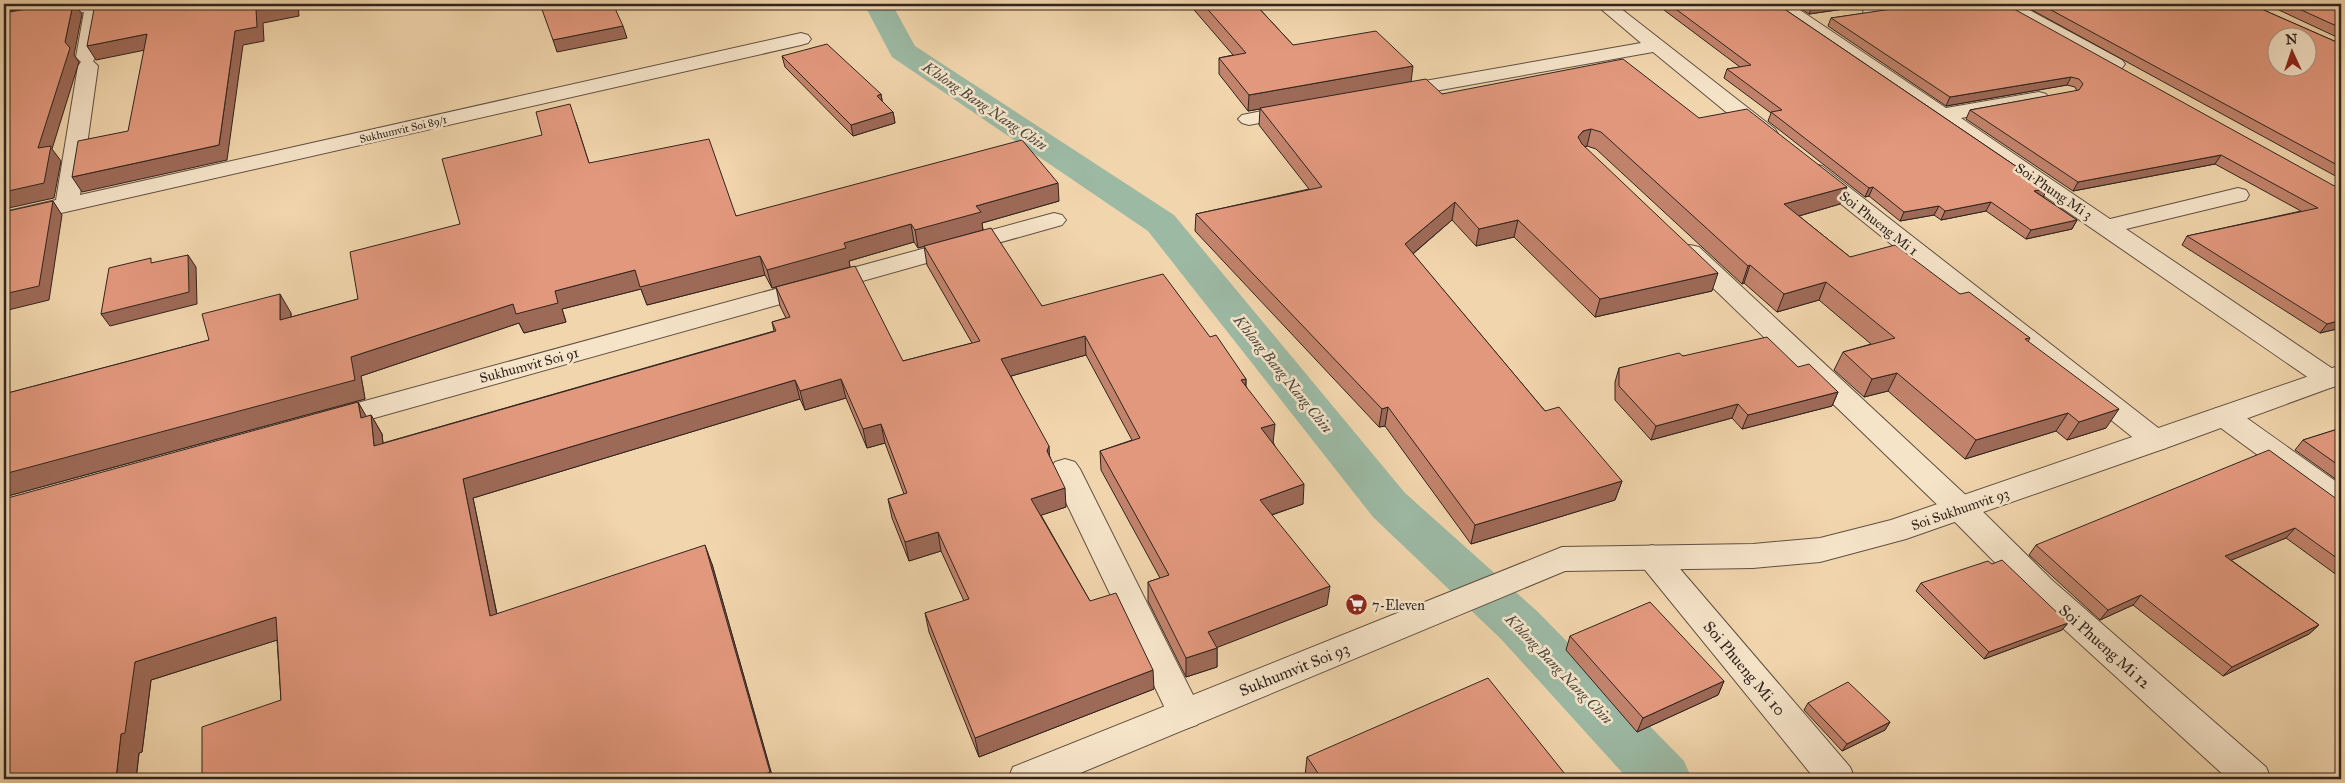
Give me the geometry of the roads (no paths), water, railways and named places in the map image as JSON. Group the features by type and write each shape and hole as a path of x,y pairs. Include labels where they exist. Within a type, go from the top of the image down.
{"street":[{"path":"4,20 94,4 67,204"},
{"name":"Soi Phueng Mi 1","path":"1604,4 2156,441"},
{"name":"Soi Phung Mi 3","path":"1779,4 2106,227 2335,376"},
{"path":"2005,4 2134,75"},
{"path":"1853,15 1919,5"},
{"path":"1806,22 1834,18"},
{"name":"Sukhumvit Soi 89/1","path":"4,219 802,39"},
{"path":"1375,96 1656,46"},
{"path":"1942,115 2058,95"},
{"path":"1249,118 1317,106"},
{"path":"2106,227 2238,196"},
{"name":"Sukhumvit Soi 91","path":"302,428 1054,220"},
{"name":"Soi Phueng Mi 12","path":"1672,236 1960,508 2042,590 2253,779"},
{"name":"Soi Sukhumvit 93","path":"1562,559 1753,556 1820,550 1895,531 2156,441 2335,376"},
{"path":"2224,416 2341,500"},
{"path":"1065,470 1185,714"},
{"name":"Soi Phueng Mi 10","path":"1652,557 1837,779"},
{"name":"Sukhumvit Soi 93","path":"1026,779 1562,559"}],"waterway":[{"name":"Khlong Bang Nang Chin","path":"878,4 903,51 1161,223 1389,505 1519,625 1664,779"}],"place":[{"name":"7-Eleven","path":"1356,605"}]}
